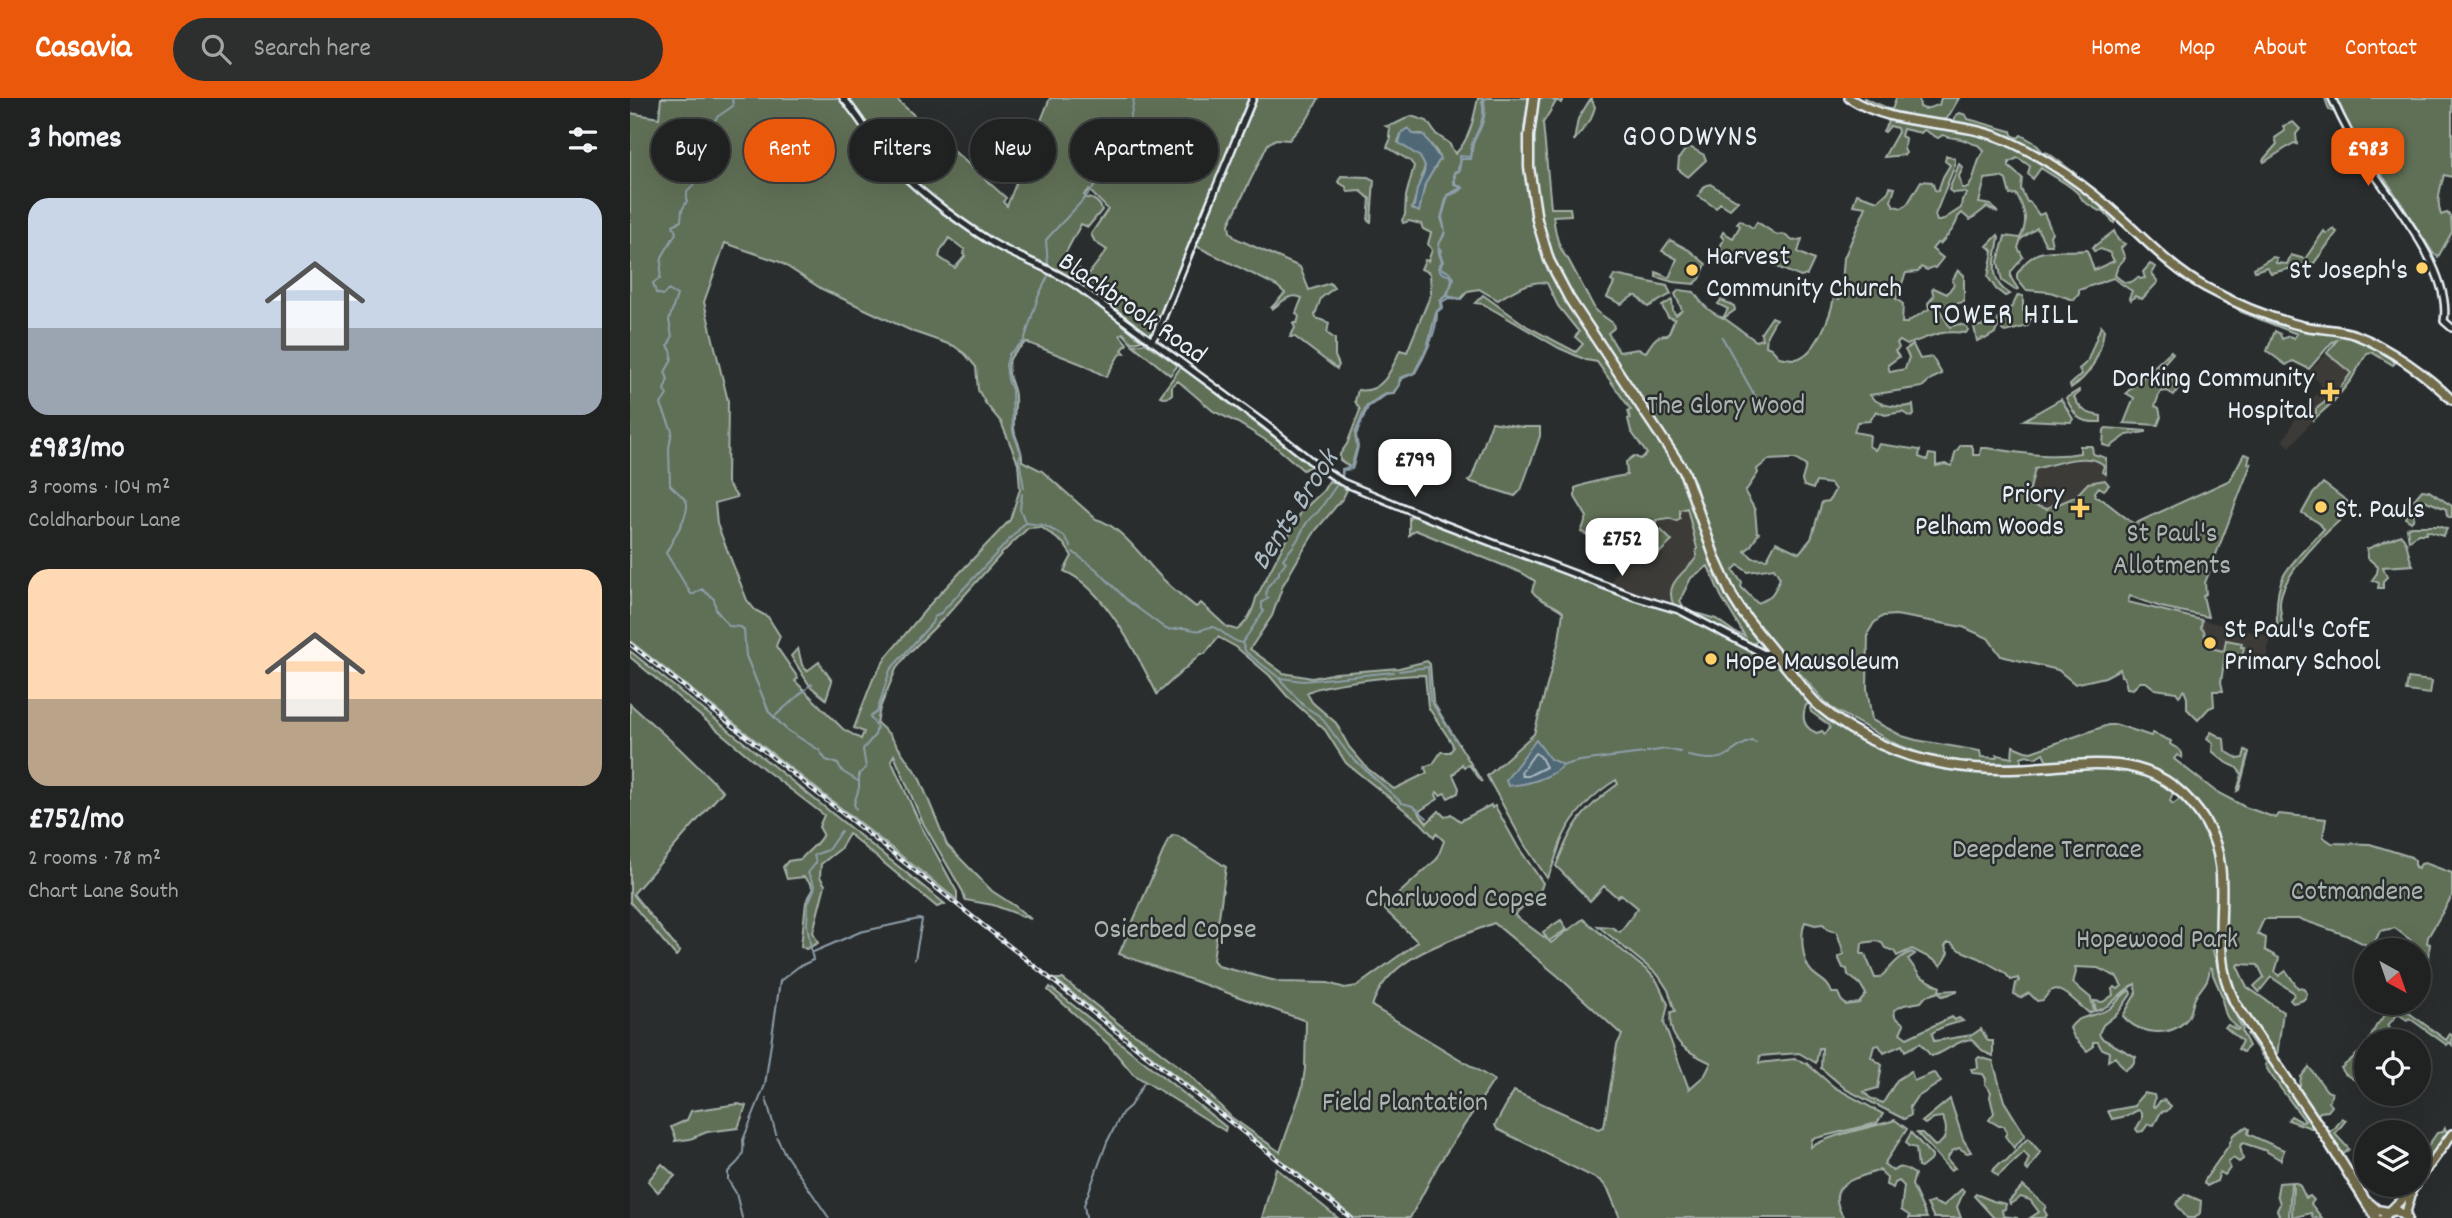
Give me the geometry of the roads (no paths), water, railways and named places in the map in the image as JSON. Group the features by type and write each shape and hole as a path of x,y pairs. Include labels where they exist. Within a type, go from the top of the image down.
{"highway":[{"path":"1534,98 1528,136 1529,167 1537,220 1549,260 1569,298 1684,471 1716,561 1732,596 1767,643 1817,704 1882,746 1937,762 1986,768 2011,769 2092,763 2125,765 2158,778 2185,798 2205,822 2221,862 2222,958 2226,981 2235,1003 2354,1182"},
{"path":"2364,1197 2376,1210 2388,1214 2399,1210 2406,1217"},
{"path":"2364,1197 2376,1218"}],"main road":[{"path":"1849,98 1868,109 1897,118 1948,124 1991,134 2031,152 2106,204 2175,268 2207,289 2298,325 2355,335 2434,382 2452,389"},
{"path":"2434,382 2452,400"},
{"path":"2431,1164 2452,1135"},
{"path":"2388,1214 2404,1197"},
{"path":"2406,1217 2412,1197"}],"street":[{"name":"Blackbrook Road","path":"843,98 887,158 950,213 991,242 1063,276 1340,480 1443,524 1635,597 1679,610 1764,654 1774,652"},
{"path":"1151,341 1252,98"},
{"path":"2332,98 2362,156 2436,262 2444,296 2444,321 2452,328"},
{"path":"1751,648 1760,648 1767,643"}],"water":[{"path":"1486,98 1484,117 1481,127 1473,143 1471,159 1461,159 1459,171 1455,173 1455,183 1463,188 1448,196 1442,217 1445,230 1441,218 1447,195 1461,188 1454,184 1454,172 1458,170 1460,156 1470,157 1471,145 1480,127 1482,101"},
{"path":"1408,128 1413,134 1424,135 1440,159 1425,184 1419,212 1411,208 1414,206 1425,166 1420,157 1399,143 1402,132"},
{"path":"1439,246 1443,261 1440,268 1454,278 1447,296 1461,299 1449,298 1442,302 1443,307 1437,312 1430,344 1415,373 1401,379 1394,394 1386,395 1368,407 1356,435 1358,447 1353,467 1343,470 1342,478 1342,469 1352,466 1357,447 1355,434 1366,407 1386,393 1393,393 1400,378 1414,373 1427,348 1437,311 1441,307 1440,301 1451,282 1451,276 1442,273 1438,268 1442,261 1439,252"},
{"path":"1536,740 1550,759 1564,765 1538,780 1508,786 1506,780"}],"waterway":[{"path":"732,98 733,106 717,117 697,148 700,161 698,177 687,192 681,221 673,225 676,233 662,257 660,278 653,283 656,293 663,295 668,290 677,295 669,320 672,337 668,346 672,356 665,372 668,379 664,390 667,395 661,404 672,431 669,448 670,485 685,499 687,506 684,519 666,553 691,594 702,589 714,599 716,610 729,626 741,627 744,630 746,656 769,712 787,730 819,750 826,760 838,764 843,772 858,781"},
{"path":"1048,265 1046,240 1108,171 1125,136 1134,98"},
{"path":"1024,488 1019,459 1021,453 1013,432 1012,390 1006,365 1009,354 1024,341 1038,297 1048,276"},
{"path":"1722,337 1765,414"},
{"name":"Bents Brook","path":"1073,552 1096,569 1128,601 1166,629 1199,630 1212,627 1242,643 1264,611 1262,602 1269,598 1266,596 1267,587 1286,562 1283,559 1338,483"},
{"path":"1022,494 1020,509 1025,522"},
{"path":"856,809 854,804 859,788 859,774 866,768 863,749 875,735 877,727 870,717 877,712 890,670 932,623 934,617 939,615 1025,523"},
{"name":"Bents Brook","path":"1026,523 1043,525 1064,536 1071,547"},
{"path":"1242,643 1246,652 1278,677 1304,706 1321,717 1349,755 1402,803 1413,806 1427,818"},
{"path":"1399,671 1428,667 1430,700 1457,742"},
{"path":"1280,678 1303,681 1394,672"},
{"path":"808,687 812,684"},
{"path":"775,716 806,689"},
{"path":"1688,756 1718,758 1748,742 1756,743"},
{"path":"1647,752 1666,749 1680,752"},
{"path":"1564,765 1644,753"},
{"path":"742,1218 736,1193 728,1180 728,1172 742,1155 743,1140 765,1085 780,981 798,967 813,960 807,925 808,904 815,887 808,873 816,863 814,855 828,850 841,831"},
{"path":"811,953 860,932 919,919 922,920 915,959"},
{"path":"1086,1218 1084,1205 1107,1142 1122,1113 1130,1106 1144,1083"},
{"path":"766,1098 776,1134"},
{"path":"777,1138 829,1218"}],"railway":[{"path":"630,644 1351,1218"}],"place":[{"name":"St Joseph's","path":"2422,268"},
{"name":"Harvest Community Church","path":"1692,270"},
{"name":"Dorking Community Hospital","path":"2330,392"},
{"name":"St. Pauls","path":"2321,507"},
{"name":"Priory Pelham Woods","path":"2080,508"},
{"name":"St Paul's CofE Primary School","path":"2210,643"},
{"name":"Hope Mausoleum","path":"1711,659"}],"district":[{"name":"GOODWYNS","path":"1691,135"},
{"name":"TOWER HILL","path":"2005,313"}],"park label":[{"name":"The Glory Wood","path":"1726,403"},
{"name":"St Paul's Allotments","path":"2172,547"},
{"name":"Deepdene Terrace","path":"2047,847"},
{"name":"Cotmandene","path":"2357,889"},
{"name":"Charlwood Copse","path":"1456,896"},
{"name":"Osierbed Copse","path":"1175,927"},
{"name":"Hopewood Park","path":"2157,937"},
{"name":"Field Plantation","path":"1405,1100"}]}
